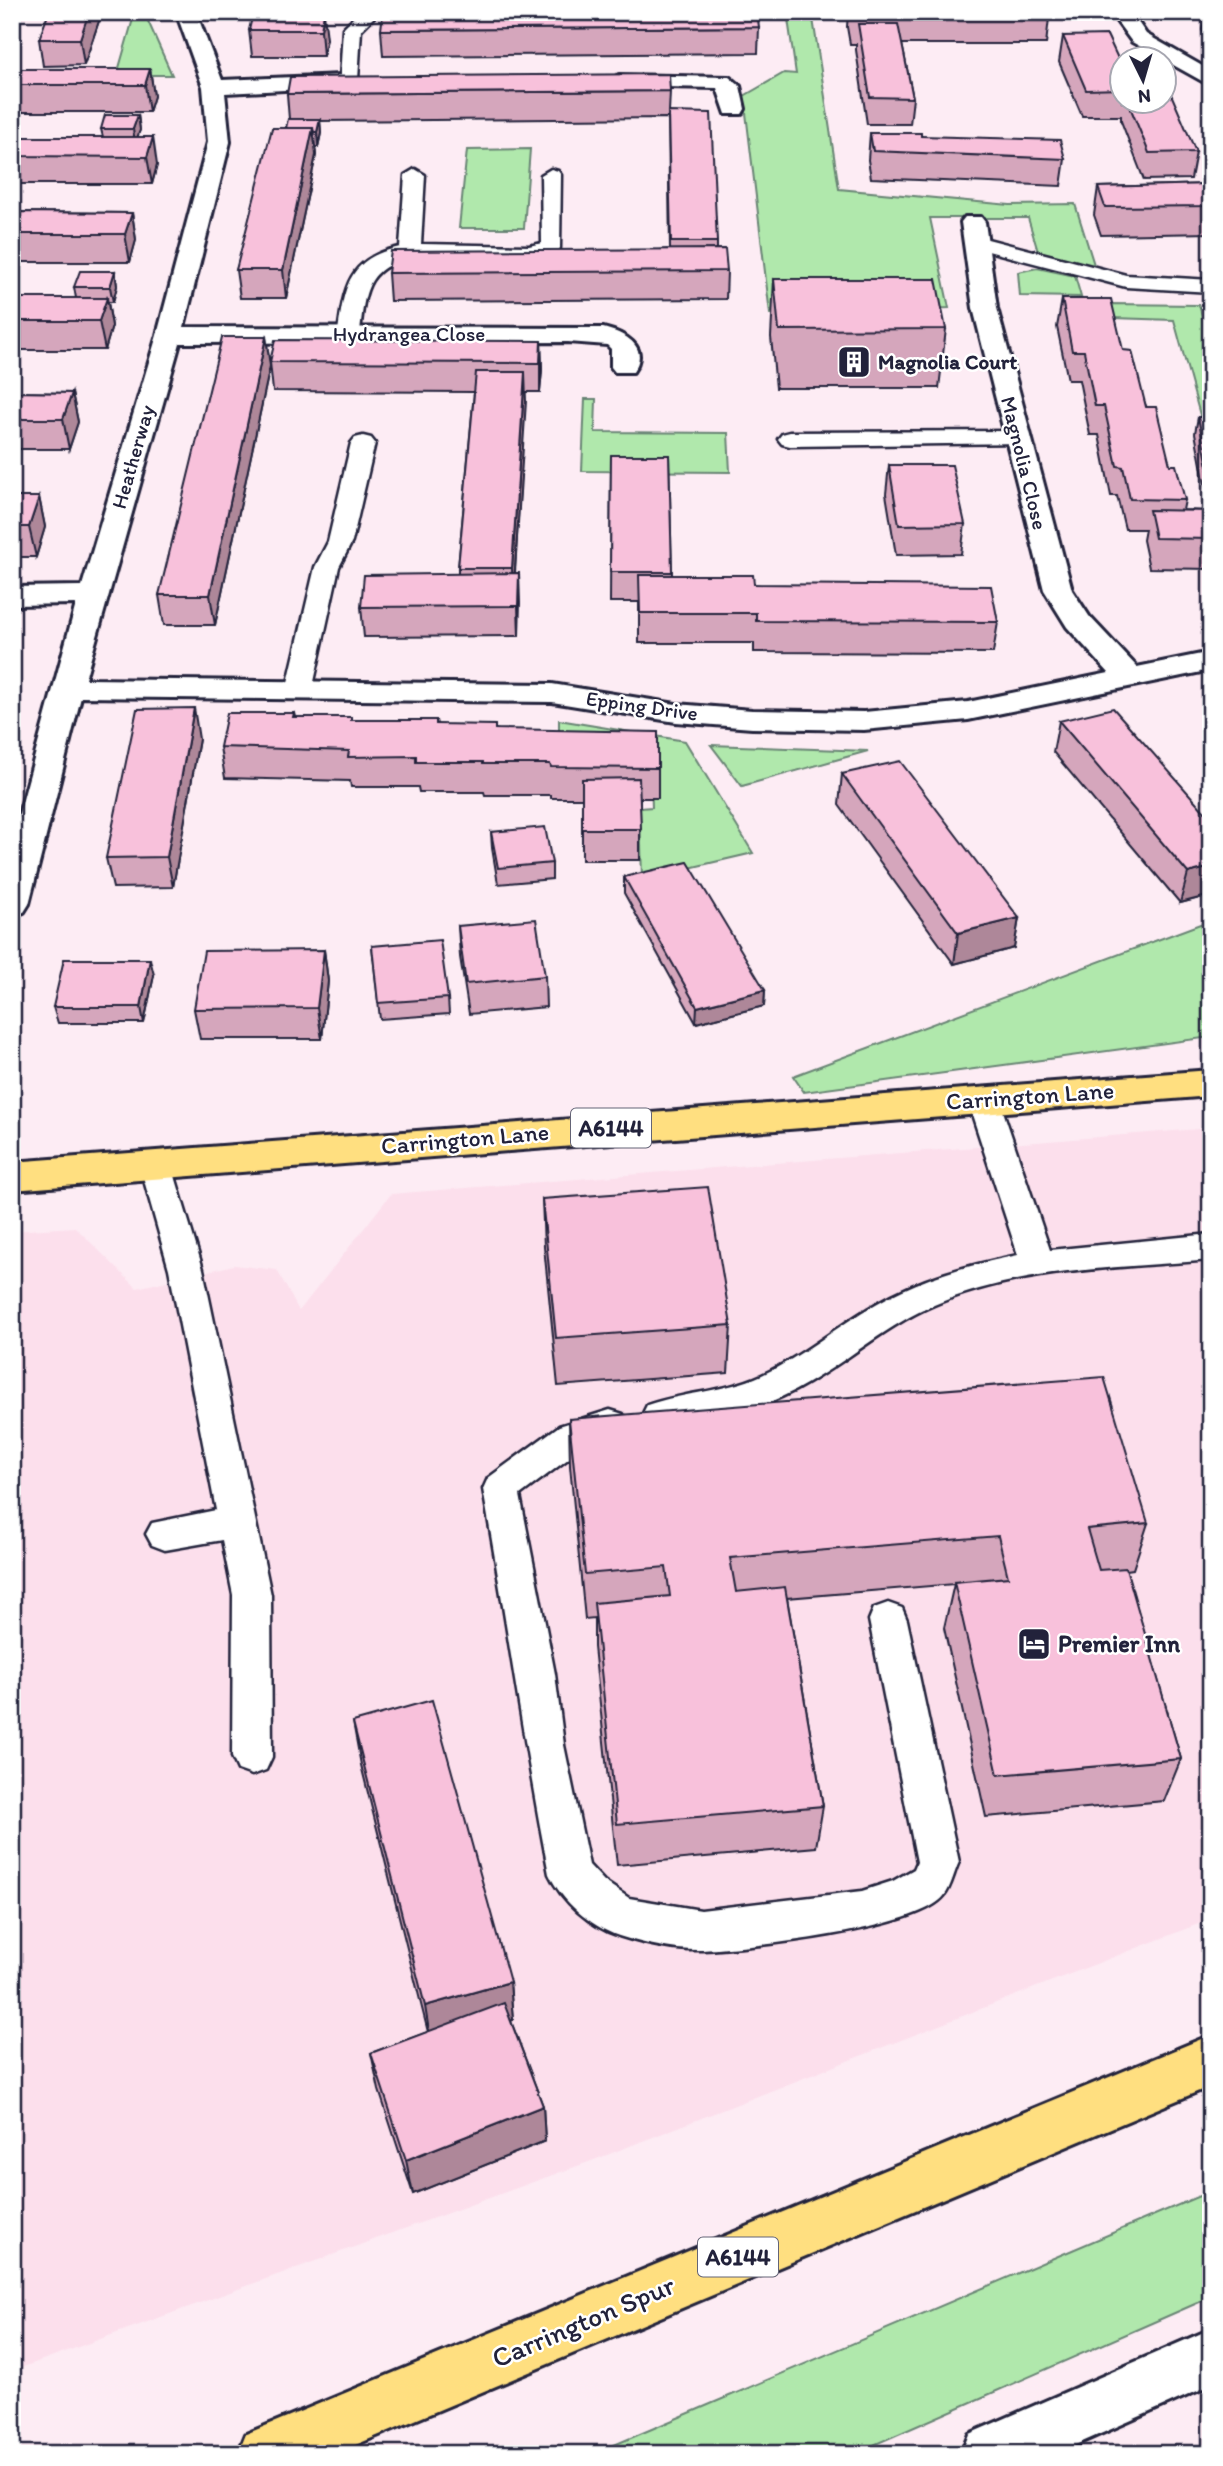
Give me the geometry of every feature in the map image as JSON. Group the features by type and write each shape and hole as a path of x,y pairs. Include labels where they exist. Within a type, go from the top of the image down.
{"main road":[{"name":"Carrington Lane","path":"12,1176 421,1142 1211,1083"},
{"name":"Carrington Spur","path":"265,2454 1211,2060"}],"street":[{"name":"Heatherway","path":"12,904 68,688 170,335 219,142 214,87 186,12"},
{"path":"1120,12 1139,38 1211,80"},
{"path":"214,87 376,80"},
{"path":"597,81 721,82 729,86 734,109"},
{"name":"Magnolia Close","path":"974,232 985,308 1017,438 1064,604 1130,678"},
{"name":"Hydrangea Close","path":"170,335 349,333 603,336 616,339 624,347 624,366"},
{"path":"12,596 94,595"},
{"name":"Epping Drive","path":"68,688 552,693 676,713 752,719 864,721 968,711 1211,661"},
{"path":"989,2454 1211,2357"}],"lane":[{"path":"349,80 352,28 370,12"},
{"path":"410,251 415,175"},
{"path":"349,333 354,292 360,278 366,270 410,251 529,252 550,248 551,175"},
{"path":"974,232 1126,281 1211,286"},
{"path":"790,439 1017,438"},
{"path":"299,691 327,567 340,542 363,443"},
{"path":"983,1100 1038,1265"},
{"path":"156,1166 186,1269 252,1594 252,1757"},
{"path":"888,1620 938,1862 929,1883 903,1898 862,1911 701,1930 653,1924 620,1916 589,1895 570,1874 544,1745 536,1674 501,1489 572,1436 618,1421 702,1409 776,1384 920,1296 973,1277 1038,1265 1211,1247"},
{"path":"165,1534 237,1522"}],"shaded area":[{"path":"1211,1128 1211,1919 594,2160 12,2371 12,1231 75,1227 137,1288 234,1265 277,1270 299,1311 391,1194"}],"green space":[{"path":"135,12 144,12 172,75 117,75"},
{"path":"787,12 812,12 839,189 1010,205 1075,204 1095,268 1039,255 1028,218 930,218 949,308 770,314 744,96 784,73 796,74"},
{"path":"530,149 524,228 459,228 467,150"},
{"path":"1037,268 1075,276 1081,297 1020,296 1018,272"},
{"path":"1109,304 1199,305 1211,346 1211,427 1203,426 1174,320 1113,318"},
{"path":"585,399 596,399 595,432 728,433 730,472 582,471"},
{"path":"559,720 685,741 753,853 642,879 640,808 652,807 650,752 559,752"},
{"path":"711,745 868,751 742,786"},
{"path":"1211,920 1211,1037 804,1092 793,1076"},
{"path":"1211,2191 1211,2297 853,2454 593,2454"}],"building":[{"path":"49,12 89,12 80,39 39,39"},
{"path":"757,12 759,27 381,30 383,13"},
{"path":"851,12 1047,12 1049,18 852,18"},
{"path":"253,13 324,13 321,30 249,30"},
{"path":"858,24 898,24 913,98 870,97"},
{"path":"1107,35 1112,46 1108,46 1108,89 1086,90 1063,36"},
{"path":"21,69 150,69 145,85 15,85"},
{"path":"669,74 670,91 287,94 290,77"},
{"path":"1178,110 1196,152 1149,153 1134,116 1178,116"},
{"path":"668,112 711,113 717,242 671,242"},
{"path":"105,115 138,115 133,129 101,129"},
{"path":"288,119 320,119 317,132 314,132 313,128 286,128"},
{"path":"272,128 313,128 283,270 236,270"},
{"path":"870,133 1060,140 1065,159 873,151"},
{"path":"12,137 153,137 147,157 12,156"},
{"path":"1211,184 1211,206 1105,207 1098,187"},
{"path":"12,212 132,213 125,234 12,234"},
{"path":"725,249 727,271 388,273 391,251"},
{"path":"80,271 115,271 110,287 74,287"},
{"path":"774,279 936,279 946,329 779,330"},
{"path":"12,298 107,298 99,321 12,321"},
{"path":"1062,299 1111,299 1123,350 1132,351 1146,407 1156,407 1170,465 1176,465 1185,500 1130,499 1123,467 1117,466 1104,406 1095,406 1084,351 1072,351"},
{"path":"222,337 266,337 210,595 159,595"},
{"path":"275,340 541,341 540,363 270,362"},
{"path":"476,372 525,372 512,568 458,568"},
{"path":"12,392 72,393 63,419 12,419"},
{"path":"1198,417 1211,417 1211,476 1210,476"},
{"path":"611,455 669,455 672,572 610,572"},
{"path":"889,465 952,465 965,524 899,525"},
{"path":"12,497 39,497 29,527 12,527"},
{"path":"1149,510 1211,511 1211,539 1155,538"},
{"path":"519,573 518,606 361,607 364,575"},
{"path":"639,575 753,575 754,584 991,586 998,622 756,621 756,613 640,613"},
{"path":"194,708 167,857 106,858 137,709"},
{"path":"1113,708 1211,819 1211,867 1188,873 1059,721"},
{"path":"227,713 294,713 293,717 351,717 351,720 436,720 436,724 495,725 495,729 658,732 658,768 416,762 416,756 348,757 349,751 220,747"},
{"path":"900,761 1019,918 958,933 842,774"},
{"path":"639,778 641,829 582,829 582,779"},
{"path":"545,827 552,863 498,868 491,832"},
{"path":"688,862 765,990 697,1007 624,877"},
{"path":"536,919 545,976 466,984 458,926"},
{"path":"440,940 448,998 378,1003 372,946"},
{"path":"324,950 317,1008 194,1009 204,951"},
{"path":"64,959 150,959 141,1007 53,1007"},
{"path":"708,1187 731,1325 556,1338 542,1199"},
{"name":"Premier Inn","path":"1104,1377 1148,1523 1087,1529 1099,1570 1126,1568 1181,1759 998,1775 954,1582 1008,1577 998,1536 730,1558 736,1592 785,1587 823,1806 617,1824 594,1603 670,1596 666,1567 585,1574 569,1419"},
{"path":"432,1700 510,1982 425,2006 353,1722"},
{"path":"504,2003 543,2106 406,2160 371,2053"}],"place":[{"name":"Magnolia Court","path":"854,362"},
{"name":"Premier Inn","path":"1034,1644"}]}
